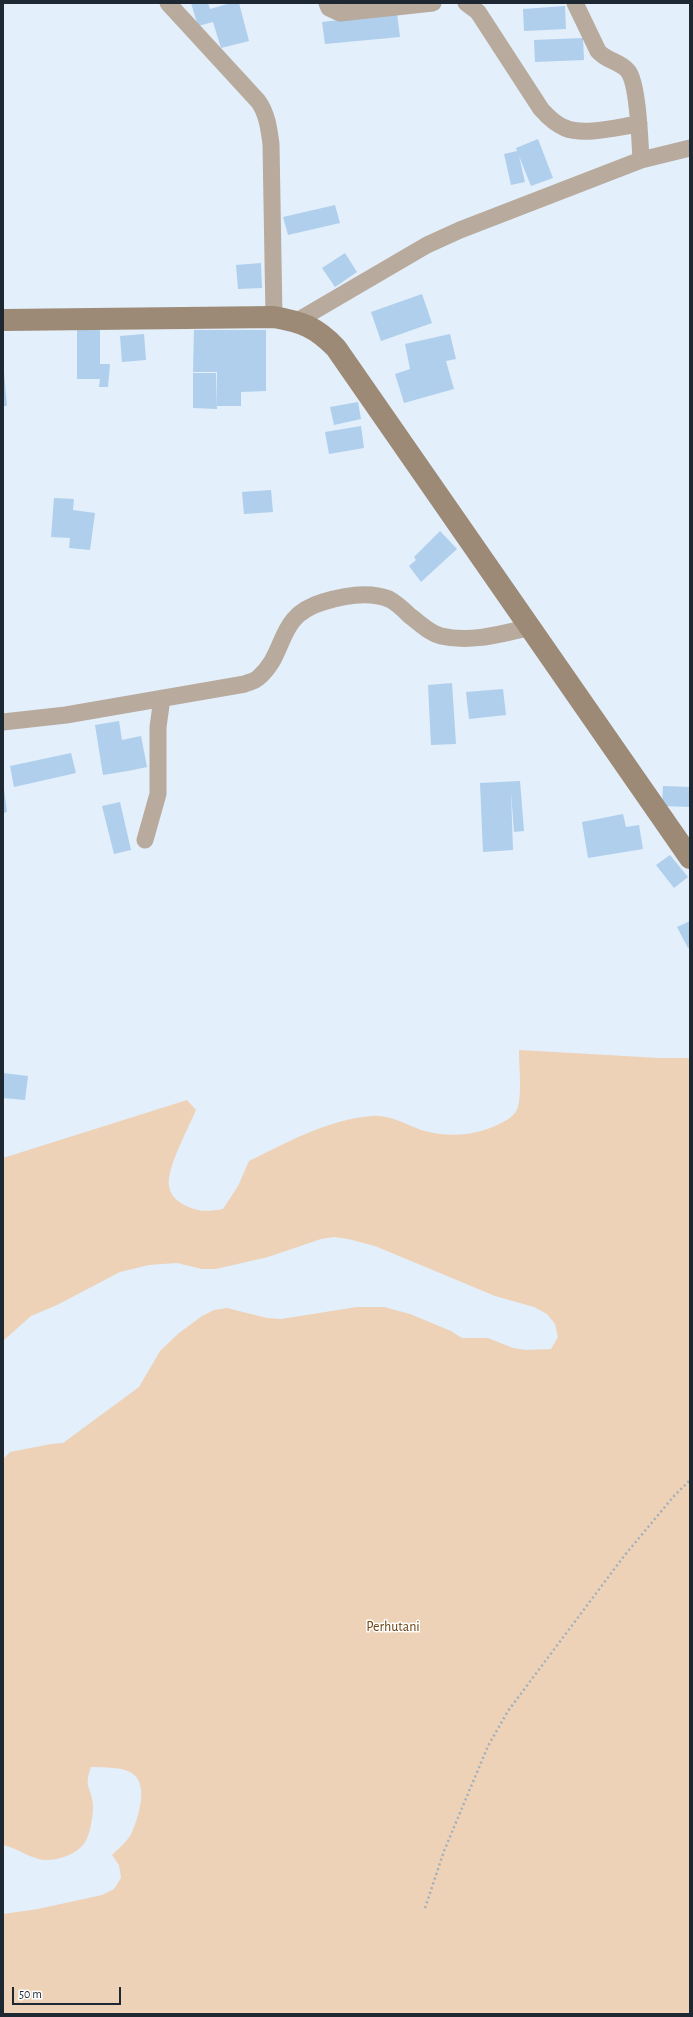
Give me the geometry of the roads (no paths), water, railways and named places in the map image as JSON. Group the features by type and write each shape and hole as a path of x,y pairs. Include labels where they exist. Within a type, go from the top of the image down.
{"street":[{"path":"168,3 258,101 266,118 271,144 274,317"},
{"path":"327,3 333,10 340,13 433,3"},
{"path":"466,3 478,12 541,109 553,122 566,129 580,132 639,124"},
{"path":"575,3 598,51 603,58 623,67 632,77 639,124 641,160"},
{"path":"297,321 427,245 641,160 690,148"},
{"path":"3,320 274,317 297,321 320,332 336,348 690,858"},
{"path":"3,722 66,715 245,684 258,678 268,667 292,619 306,608 348,596 374,596 388,599 426,629 439,635 456,638 484,637 531,627"},
{"path":"145,840 158,794 158,727 162,698"}],"park label":[{"name":"Perhutani","path":"393,1627"}]}
